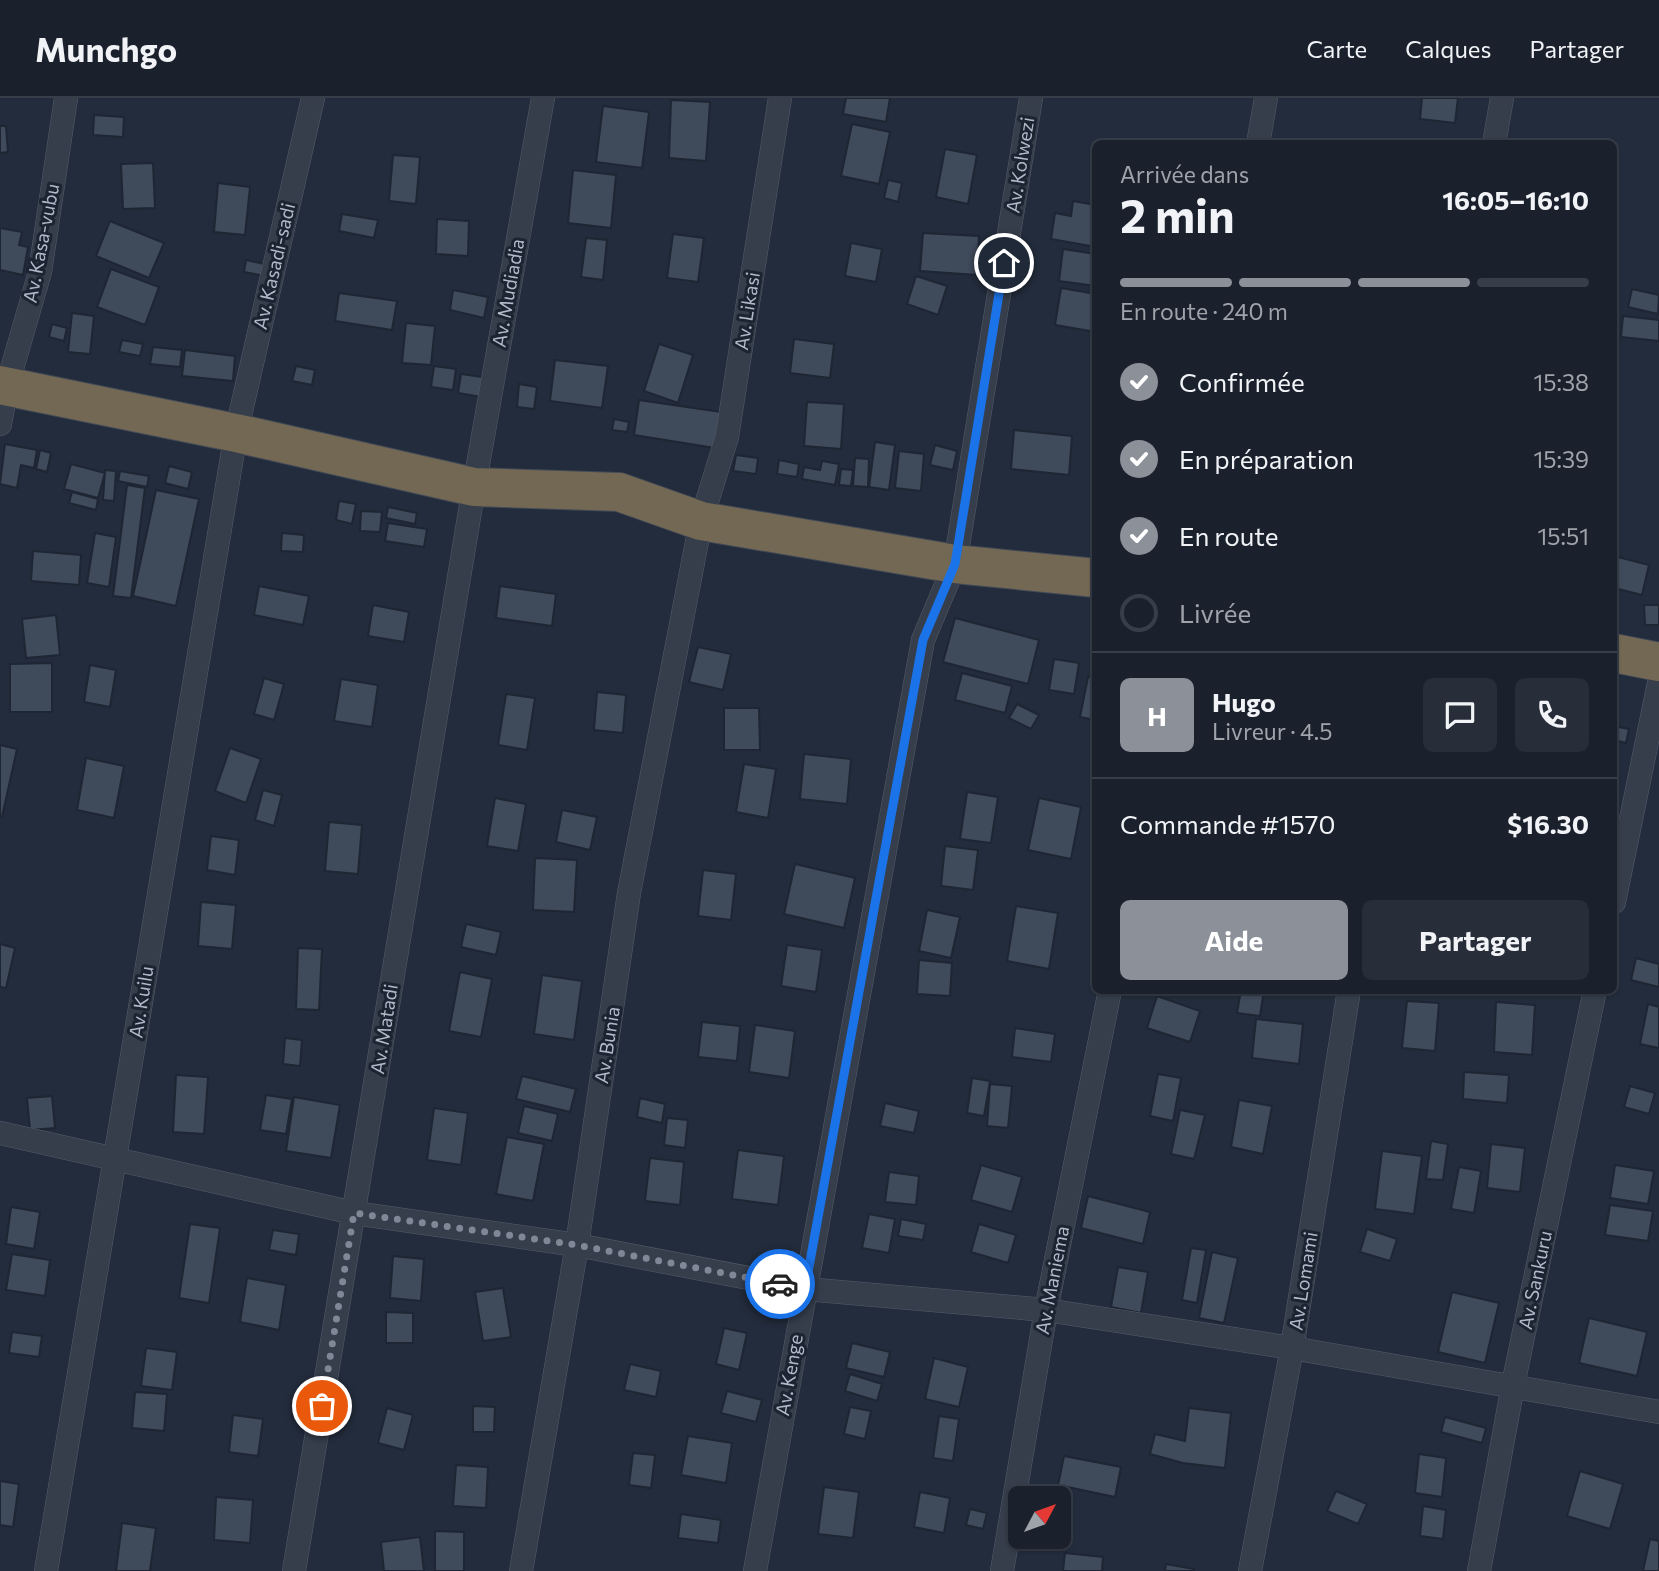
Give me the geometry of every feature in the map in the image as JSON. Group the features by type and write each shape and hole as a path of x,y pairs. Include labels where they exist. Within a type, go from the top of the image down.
{"highway":[{"path":"3,386 236,433 474,487 619,492 701,521 955,564 1092,578"},
{"path":"1617,654 1659,662"}],"street":[{"name":"Av. Kasa-vubu","path":"0,424 3,386 40,272 66,98"},
{"name":"Av. Kasadi-sadi","path":"236,433 313,98"},
{"name":"Av. Mudiadia","path":"474,487 543,98"},
{"name":"Av. Likasi","path":"701,521 727,437 780,98"},
{"name":"Av. Kolwezi","path":"955,564 1031,98"},
{"path":"1259,140 1266,98"},
{"path":"1495,140 1502,98"},
{"name":"Av. Kuilu","path":"46,1571 236,433"},
{"name":"Av. Matadi","path":"294,1571 474,487"},
{"name":"Av. Bunia","path":"521,1571 577,1245 629,893 701,521"},
{"name":"Av. Kenge","path":"755,1571 923,640 955,564"},
{"path":"1617,887 1659,683"},
{"name":"Av. Maniema","path":"1002,1571 1046,1310 1109,994"},
{"name":"Av. Lomami","path":"1250,1571 1292,1348 1348,994"},
{"name":"Av. Sankuru","path":"1479,1571 1513,1385 1594,994"},
{"path":"0,1133 354,1213 577,1245 805,1289 1046,1310 1292,1348 1659,1412"}],"building":[{"path":"846,98 890,98 886,122 843,114"},
{"path":"1422,98 1458,98 1455,123 1420,119"},
{"path":"671,100 710,102 706,161 669,158"},
{"path":"603,106 649,112 642,168 596,162"},
{"path":"94,115 124,117 123,137 93,135"},
{"path":"852,124 890,132 879,184 841,176"},
{"path":"0,126 6,126 8,152 0,153"},
{"path":"945,149 977,155 968,204 936,197"},
{"path":"393,155 420,157 416,204 389,201"},
{"path":"153,163 155,208 123,209 121,164"},
{"path":"573,170 616,175 611,228 568,223"},
{"path":"888,180 902,183 898,202 884,198"},
{"path":"218,183 250,187 245,235 214,232"},
{"path":"1073,201 1092,204 1092,246 1051,239 1055,213 1071,216"},
{"path":"342,214 378,220 374,238 339,231"},
{"path":"437,219 469,221 468,256 436,254"},
{"path":"110,221 164,243 149,278 96,256"},
{"path":"0,228 22,232 19,245 28,247 23,275 0,270"},
{"path":"923,233 979,236 977,275 920,271"},
{"path":"673,234 704,238 698,282 667,278"},
{"path":"586,238 607,240 603,280 581,277"},
{"path":"851,243 882,249 876,282 845,276"},
{"path":"1063,249 1092,253 1092,285 1059,281"},
{"path":"246,260 273,266 270,277 244,272"},
{"path":"111,269 159,287 145,325 97,307"},
{"path":"916,276 947,286 938,315 907,304"},
{"path":"1061,288 1092,293 1092,331 1055,325"},
{"path":"1632,289 1659,295 1658,314 1628,307"},
{"path":"453,290 488,297 484,318 450,310"},
{"path":"339,293 397,301 392,330 335,321"},
{"path":"72,313 94,316 90,354 68,352"},
{"path":"1623,316 1659,320 1659,341 1621,337"},
{"path":"406,323 435,326 431,365 402,363"},
{"path":"52,324 67,328 64,341 49,337"},
{"path":"794,339 834,344 830,378 790,373"},
{"path":"122,340 143,344 140,356 119,352"},
{"path":"659,344 693,355 678,403 644,391"},
{"path":"153,347 182,350 180,367 150,364"},
{"path":"185,350 235,356 233,381 182,376"},
{"path":"555,360 608,366 602,408 550,401"},
{"path":"296,366 315,370 312,385 292,381"},
{"path":"434,366 456,369 453,390 431,387"},
{"path":"461,374 490,378 487,398 458,393"},
{"path":"519,384 537,387 534,409 517,407"},
{"path":"639,400 721,412 715,448 634,435"},
{"path":"807,402 844,404 841,449 804,446"},
{"path":"614,419 629,422 627,432 612,430"},
{"path":"1014,430 1072,436 1069,475 1011,469"},
{"path":"875,442 895,445 889,490 869,487"},
{"path":"5,444 37,450 34,468 21,465 17,488 0,484"},
{"path":"935,445 957,451 953,470 930,465"},
{"path":"40,450 51,453 47,472 36,469"},
{"path":"899,451 924,454 921,491 895,488"},
{"path":"736,455 758,458 756,474 733,471"},
{"path":"855,458 869,459 868,487 853,486"},
{"path":"779,460 799,464 797,477 777,474"},
{"path":"822,461 839,464 835,485 802,479 804,467 820,470"},
{"path":"71,464 105,473 98,498 64,489"},
{"path":"169,466 192,472 188,489 165,483"},
{"path":"841,469 853,470 851,486 839,485"},
{"path":"105,470 116,471 114,501 103,500"},
{"path":"120,471 149,476 147,487 118,481"},
{"path":"127,485 145,488 131,598 113,596"},
{"path":"156,490 199,499 176,606 133,596"},
{"path":"72,492 98,499 96,510 69,503"},
{"path":"339,501 356,504 352,524 336,520"},
{"path":"388,507 417,513 415,524 386,518"},
{"path":"361,511 382,512 380,532 360,531"},
{"path":"388,523 427,529 424,547 385,541"},
{"path":"95,533 116,537 109,587 87,583"},
{"path":"282,533 304,535 303,552 281,551"},
{"path":"33,551 81,555 79,585 31,581"},
{"path":"1617,557 1649,565 1642,595 1617,589"},
{"path":"259,586 309,596 303,625 254,615"},
{"path":"500,586 556,594 552,626 496,618"},
{"path":"373,605 409,612 404,642 368,636"},
{"path":"1644,605 1659,605 1659,625 1645,625"},
{"path":"56,615 60,655 26,658 22,619"},
{"path":"955,618 1039,640 1028,684 943,662"},
{"path":"698,647 731,654 723,690 689,682"},
{"path":"1054,659 1079,663 1074,694 1049,690"},
{"path":"52,663 52,712 10,712 10,664"},
{"path":"90,665 116,670 110,707 84,702"},
{"path":"962,673 1012,686 1005,713 955,700"},
{"path":"1088,677 1092,678 1092,719 1080,717"},
{"path":"264,678 284,684 274,720 254,714"},
{"path":"341,679 378,685 372,727 334,721"},
{"path":"597,692 626,695 623,733 594,730"},
{"path":"506,694 535,698 527,750 498,745"},
{"path":"1017,704 1039,715 1031,729 1009,718"},
{"path":"724,708 759,708 760,750 724,750"},
{"path":"1617,727 1629,729 1626,743 1617,741"},
{"path":"0,745 17,749 2,817 0,816"},
{"path":"230,748 261,759 246,803 215,791"},
{"path":"804,754 851,759 847,804 800,799"},
{"path":"86,758 124,766 114,818 77,810"},
{"path":"744,764 776,769 768,818 736,812"},
{"path":"263,790 282,795 274,826 255,820"},
{"path":"967,792 998,797 991,843 960,839"},
{"path":"495,798 526,804 518,851 487,846"},
{"path":"1039,798 1081,807 1071,859 1028,850"},
{"path":"562,810 597,817 590,850 556,842"},
{"path":"329,822 362,825 358,874 325,871"},
{"path":"211,836 239,840 235,875 207,870"},
{"path":"945,846 978,850 973,890 941,886"},
{"path":"535,858 577,860 574,912 533,910"},
{"path":"795,864 855,878 844,928 784,914"},
{"path":"703,870 736,874 731,920 698,916"},
{"path":"201,902 236,905 232,949 198,946"},
{"path":"1016,906 1058,913 1049,969 1007,961"},
{"path":"927,910 960,917 951,958 919,951"},
{"path":"466,924 501,932 496,955 461,947"},
{"path":"0,944 15,948 6,988 0,987"},
{"path":"787,945 822,950 816,992 781,986"},
{"path":"298,948 322,949 319,1010 296,1009"},
{"path":"1636,958 1659,964 1659,987 1631,980"},
{"path":"919,960 952,963 950,996 917,994"},
{"path":"460,972 492,979 481,1037 449,1031"},
{"path":"542,975 582,981 574,1040 534,1034"},
{"path":"1240,994 1263,994 1260,1016 1237,1013"},
{"path":"1157,996 1200,1011 1190,1042 1147,1028"},
{"path":"1407,1001 1439,1003 1435,1051 1402,1048"},
{"path":"1496,1002 1535,1005 1532,1055 1494,1052"},
{"path":"1648,1004 1659,1007 1659,1048 1640,1044"},
{"path":"1256,1019 1303,1024 1299,1064 1252,1058"},
{"path":"702,1022 740,1026 737,1061 698,1057"},
{"path":"755,1025 795,1031 789,1078 749,1072"},
{"path":"1015,1028 1055,1034 1051,1062 1012,1057"},
{"path":"285,1038 302,1040 300,1066 283,1064"},
{"path":"1464,1072 1509,1075 1507,1103 1463,1099"},
{"path":"1158,1074 1181,1078 1173,1121 1150,1116"},
{"path":"176,1075 208,1077 204,1134 173,1132"},
{"path":"522,1076 576,1089 570,1112 516,1099"},
{"path":"972,1078 990,1081 984,1116 967,1113"},
{"path":"990,1084 1012,1086 1008,1128 987,1126"},
{"path":"1630,1086 1655,1093 1649,1114 1624,1107"},
{"path":"266,1095 292,1099 286,1134 260,1130"},
{"path":"52,1096 55,1128 30,1130 27,1098"},
{"path":"294,1097 340,1105 331,1158 286,1151"},
{"path":"640,1098 665,1104 662,1123 637,1117"},
{"path":"1239,1100 1272,1106 1263,1154 1231,1147"},
{"path":"885,1103 919,1111 914,1133 880,1126"},
{"path":"524,1106 558,1114 552,1141 518,1133"},
{"path":"434,1108 468,1113 461,1165 427,1160"},
{"path":"1180,1110 1205,1115 1194,1159 1171,1154"},
{"path":"667,1118 688,1120 685,1148 664,1145"},
{"path":"507,1137 544,1144 533,1201 496,1194"},
{"path":"1431,1141 1448,1144 1443,1180 1426,1179"},
{"path":"1491,1144 1525,1148 1520,1192 1487,1188"},
{"path":"738,1150 784,1156 778,1205 732,1199"},
{"path":"1382,1151 1422,1156 1414,1214 1375,1209"},
{"path":"650,1158 684,1162 680,1205 645,1201"},
{"path":"981,1165 1022,1177 1012,1212 971,1200"},
{"path":"1615,1165 1654,1171 1648,1204 1610,1198"},
{"path":"1459,1167 1481,1171 1474,1213 1451,1209"},
{"path":"889,1172 919,1176 916,1205 885,1202"},
{"path":"1088,1196 1150,1212 1143,1244 1081,1228"},
{"path":"1610,1205 1653,1211 1648,1241 1605,1235"},
{"path":"11,1207 40,1212 34,1249 6,1244"},
{"path":"869,1214 895,1219 889,1253 862,1248"},
{"path":"901,1219 926,1224 923,1240 898,1236"},
{"path":"190,1224 220,1228 209,1303 179,1298"},
{"path":"979,1224 1016,1235 1008,1263 971,1252"},
{"path":"1367,1229 1397,1239 1390,1261 1360,1252"},
{"path":"273,1230 299,1234 296,1255 269,1250"},
{"path":"1191,1248 1206,1250 1197,1303 1182,1300"},
{"path":"1212,1252 1238,1258 1224,1323 1199,1318"},
{"path":"12,1254 50,1260 45,1296 6,1290"},
{"path":"393,1256 424,1259 421,1301 390,1298"},
{"path":"1118,1267 1148,1272 1141,1313 1111,1307"},
{"path":"247,1278 286,1285 279,1330 240,1322"},
{"path":"503,1288 511,1337 483,1341 475,1292"},
{"path":"1452,1292 1499,1303 1485,1363 1438,1352"},
{"path":"386,1312 413,1313 413,1343 386,1343"},
{"path":"1589,1318 1647,1332 1637,1376 1579,1363"},
{"path":"724,1328 747,1333 739,1370 716,1364"},
{"path":"12,1332 42,1336 39,1357 9,1353"},
{"path":"852,1343 890,1352 884,1377 846,1368"},
{"path":"146,1348 177,1352 172,1390 141,1386"},
{"path":"934,1358 968,1367 959,1407 925,1399"},
{"path":"630,1364 661,1371 656,1397 624,1390"},
{"path":"850,1374 882,1384 877,1401 845,1391"},
{"path":"727,1391 762,1400 756,1422 721,1413"},
{"path":"135,1392 167,1394 164,1431 132,1428"},
{"path":"473,1406 495,1407 494,1432 473,1432"},
{"path":"850,1407 871,1411 865,1439 844,1434"},
{"path":"387,1408 413,1415 404,1450 378,1443"},
{"path":"1189,1408 1231,1413 1225,1468 1183,1463 1150,1454 1155,1434 1185,1441"},
{"path":"233,1415 263,1419 258,1456 229,1452"},
{"path":"939,1416 959,1419 953,1461 933,1458"},
{"path":"1445,1417 1486,1428 1482,1443 1441,1432"},
{"path":"688,1436 732,1443 726,1483 681,1475"},
{"path":"633,1453 655,1455 651,1488 629,1485"},
{"path":"1419,1454 1446,1458 1442,1497 1415,1493"},
{"path":"1064,1456 1121,1467 1115,1497 1058,1485"},
{"path":"456,1465 488,1467 486,1508 453,1506"},
{"path":"1580,1471 1623,1484 1610,1529 1567,1516"},
{"path":"0,1481 19,1484 13,1527 0,1525"},
{"path":"824,1487 859,1492 853,1538 818,1534"},
{"path":"1336,1491 1367,1504 1358,1524 1327,1511"},
{"path":"920,1492 950,1498 944,1533 914,1527"},
{"path":"216,1497 253,1500 250,1543 214,1540"},
{"path":"1423,1506 1446,1510 1443,1539 1420,1536"},
{"path":"970,1509 987,1513 983,1529 966,1525"},
{"path":"681,1514 721,1520 718,1543 678,1538"},
{"path":"122,1523 156,1528 150,1571 116,1571"},
{"path":"435,1531 464,1532 464,1571 435,1571"},
{"path":"420,1537 424,1571 384,1571 381,1542"},
{"path":"1650,1539 1659,1541 1659,1571 1643,1571"},
{"path":"1065,1553 1103,1557 1102,1571 1063,1571"},
{"path":"1166,1564 1194,1569 1194,1571 1165,1571"}],"way so far":[{"path":"322,1406 354,1213 577,1245 780,1284"}],"route":[{"path":"780,1284 805,1289 923,640 955,564 1004,263"}]}
